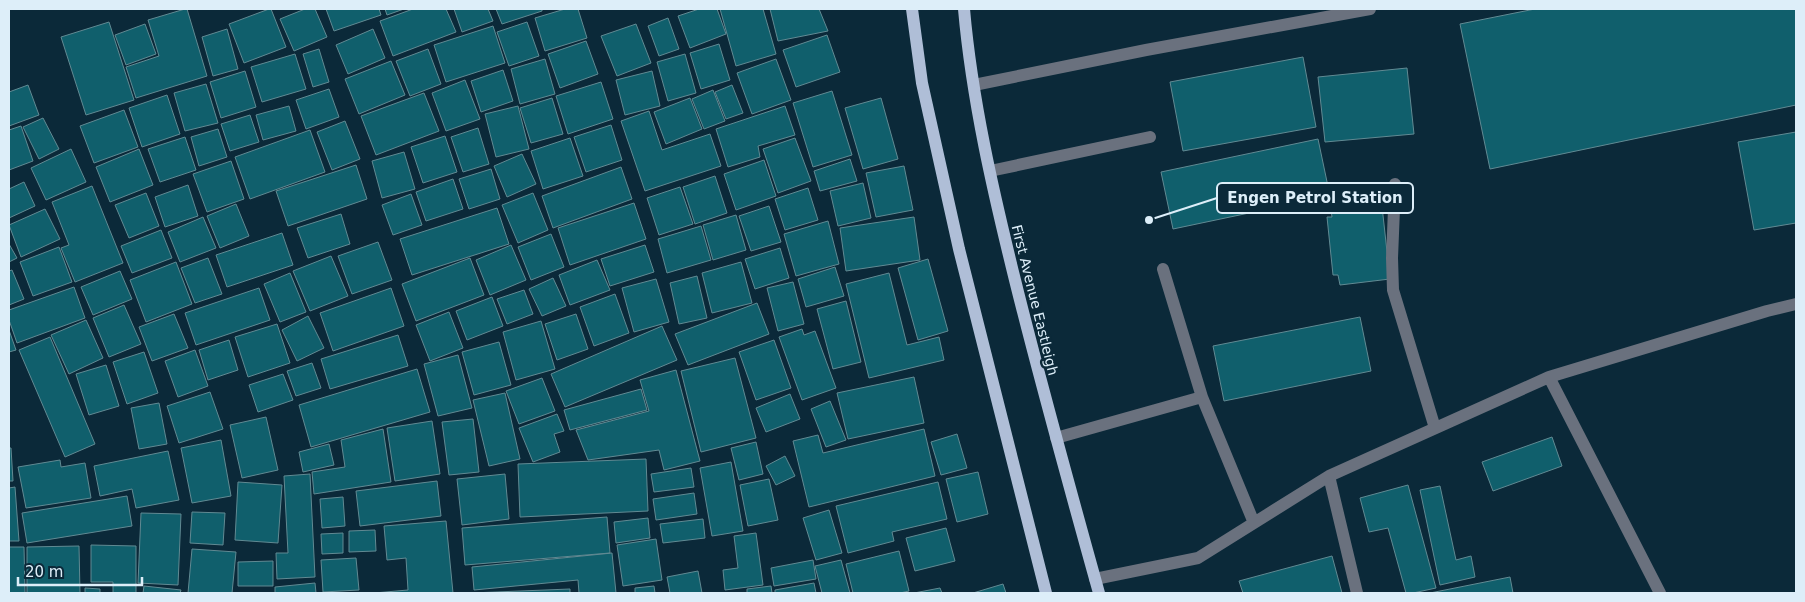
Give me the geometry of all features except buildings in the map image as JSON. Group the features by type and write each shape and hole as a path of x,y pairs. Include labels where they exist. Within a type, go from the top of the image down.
{"main road":[{"path":"912,9 922,83 957,239 1046,593"},
{"name":"First Avenue Eastleigh","path":"964,9 974,85 998,211 1056,438 1099,593"}],"street":[{"path":"974,85 1146,50 1370,9"},
{"path":"990,171 1150,137"},
{"path":"1395,184 1392,258 1393,290 1435,428"},
{"path":"1163,268 1202,397 1254,524"},
{"path":"1095,579 1198,558 1329,476 1549,377 1796,304"},
{"path":"1549,377 1660,593"},
{"path":"1056,438 1202,397"},
{"path":"1329,476 1357,593"}],"place":[{"name":"Engen Petrol Station","path":"1149,220"}]}
